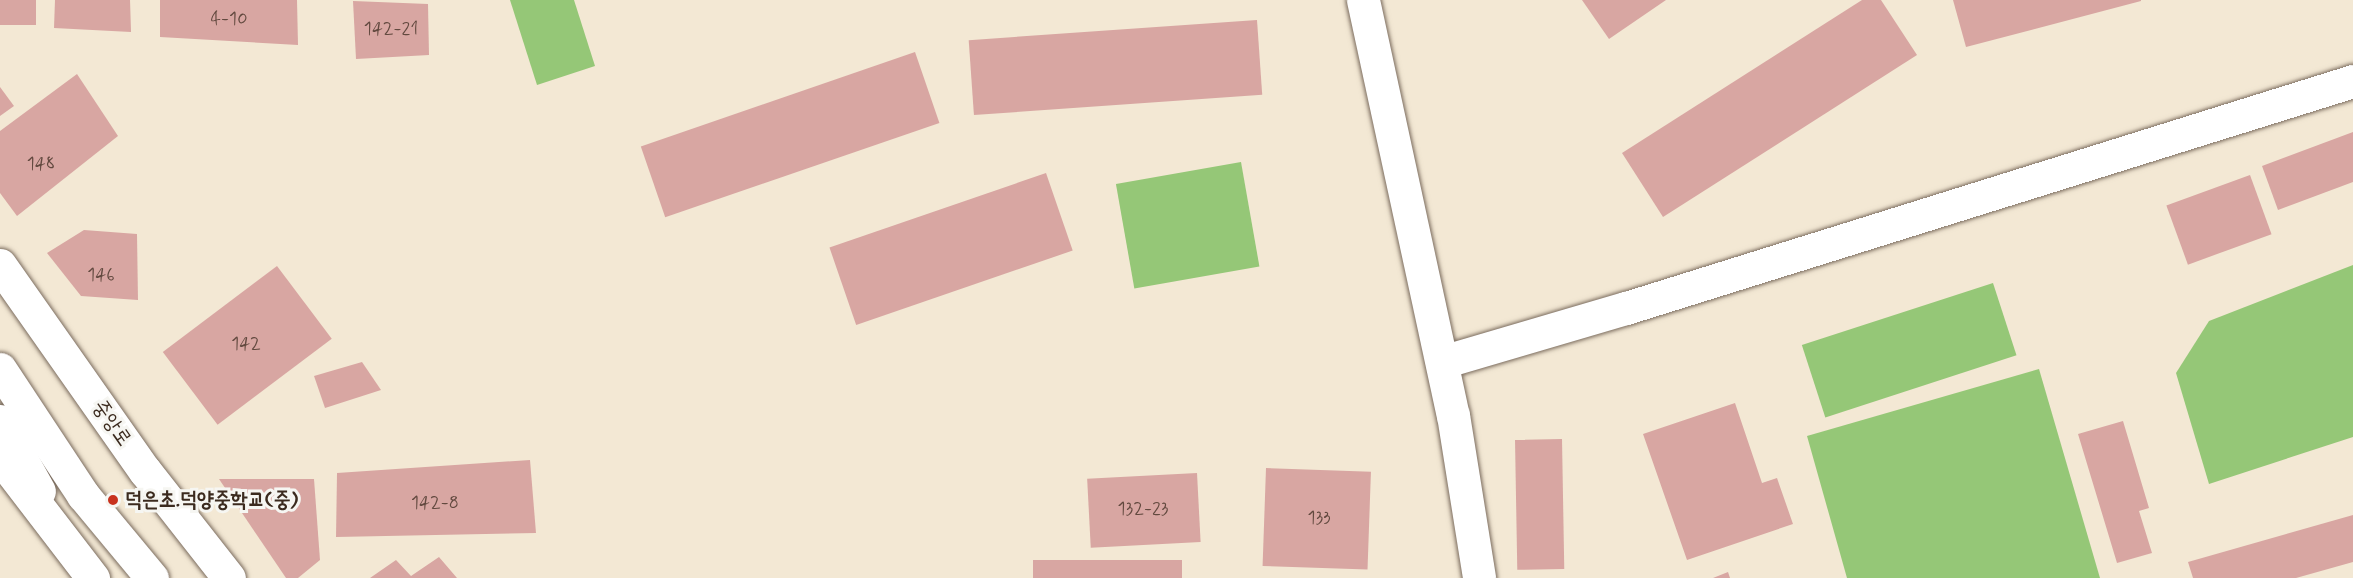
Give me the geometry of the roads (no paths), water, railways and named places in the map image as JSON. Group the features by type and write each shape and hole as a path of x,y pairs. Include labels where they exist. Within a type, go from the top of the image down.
{"main road":[{"path":"1363,0 1453,415 1479,578"},
{"path":"1442,362 1636,305 2353,81"},
{"name":"중앙로","path":"0,265 145,471 229,578"},
{"path":"0,369 84,495 152,578"},
{"path":"0,422 71,549"},
{"path":"0,457 93,578"}],"place":[{"name":"덕은초.덕양중학교(중)","path":"113,500"}]}
